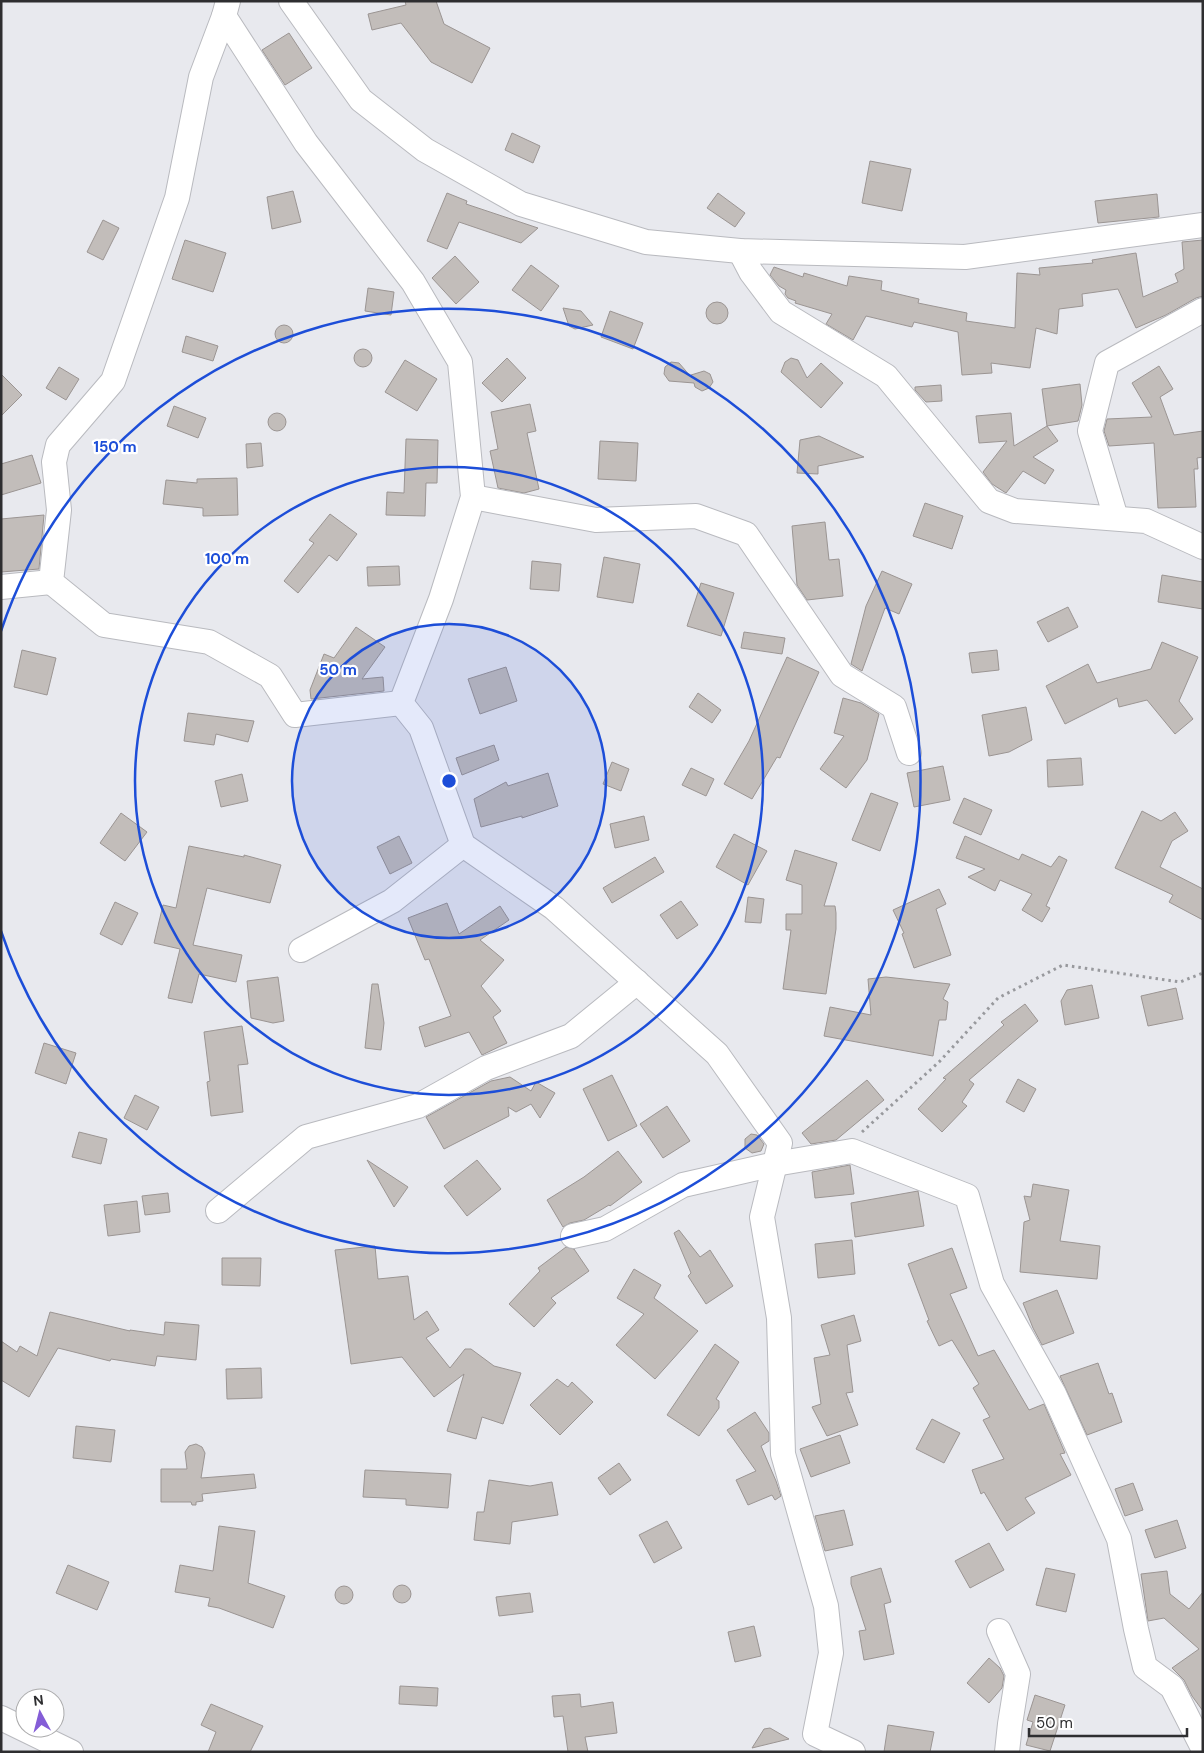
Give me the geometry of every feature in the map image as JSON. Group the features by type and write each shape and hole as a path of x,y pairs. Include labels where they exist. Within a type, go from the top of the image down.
{"street":[{"path":"291,1 361,100 425,150 521,204 646,242 740,251 965,257 1203,225"},
{"path":"226,9 306,143 413,282 460,362 474,497 441,599 401,703"},
{"path":"50,582 59,510 54,462 58,445 113,381 177,198 201,77 226,9"},
{"path":"740,251 751,272 781,312 886,376 989,501 1015,511 1146,521 1203,547"},
{"path":"1116,518 1090,431 1107,362 1203,310"},
{"path":"474,497 596,520 696,516 746,534 842,675 894,707 909,753"},
{"path":"1,587 50,582 104,625 209,642 270,676 295,715 401,703"},
{"path":"401,703 421,728 463,845 554,908 717,1054 780,1144 762,1217 779,1318 782,1454 826,1606 831,1653 815,1734 853,1752"},
{"path":"301,950 392,901 463,845"},
{"path":"218,1211 306,1137 418,1106 486,1068 571,1036 637,982"},
{"path":"573,1236 605,1229 683,1184 775,1164 852,1151 967,1196 992,1284 1054,1394 1119,1539 1145,1667 1172,1687 1203,1748"},
{"path":"999,1631 1018,1674 1007,1752"},
{"path":"1,1718 71,1752"}],"path":[{"path":"838,1154 939,1062 998,998 1064,965 1180,982 1203,973"}],"building":[{"path":"405,1 436,1 444,24 490,48 472,83 431,62 401,23 372,30 368,14 406,5"},
{"path":"289,33 312,68 285,85 262,50"},
{"path":"512,133 540,146 533,163 505,150"},
{"path":"870,161 911,169 902,211 862,203"},
{"path":"293,191 301,222 272,229 267,197"},
{"path":"447,193 467,201 466,204 538,228 521,243 459,222 447,249 427,241"},
{"path":"718,193 745,213 735,227 707,208"},
{"path":"1157,194 1159,217 1098,223 1095,201"},
{"path":"103,220 119,228 103,260 87,252"},
{"path":"185,240 226,253 213,292 172,279"},
{"path":"1203,240 1203,296 1136,328 1118,289 1082,294 1083,306 1059,309 1057,334 1036,328 1030,368 991,363 992,373 962,375 958,332 914,322 912,327 866,316 853,340 826,324 832,314 795,303 796,301 788,298 785,294 786,290 779,286 770,275 774,267 803,277 804,273 847,286 849,276 882,281 881,290 919,299 918,303 967,313 966,321 1015,328 1017,273 1040,275 1039,268 1093,263 1092,260 1136,253 1143,297 1178,282 1175,274 1184,269 1182,242"},
{"path":"455,256 479,282 456,304 432,278"},
{"path":"531,265 559,286 541,311 512,290"},
{"path":"368,288 394,292 391,315 365,311"},
{"path":"717,302 725,305 728,313 725,321 717,324 709,321 706,313 709,305"},
{"path":"563,308 581,311 593,325 575,329 569,326"},
{"path":"610,311 643,323 633,349 601,337"},
{"path":"284,325 290,328 293,334 290,340 284,343 278,340 275,334 278,328"},
{"path":"186,336 218,346 213,361 182,352"},
{"path":"363,349 369,352 372,358 369,364 363,367 357,364 354,358 357,352"},
{"path":"507,358 526,378 502,402 482,383"},
{"path":"791,358 798,360 807,378 821,363 843,383 821,408 781,372 785,362"},
{"path":"405,360 437,379 417,411 385,392"},
{"path":"671,362 679,363 692,378 691,375 704,371 710,374 713,382 709,388 702,391 695,387 694,383 669,381 664,374 665,367"},
{"path":"1159,366 1173,389 1160,397 1174,435 1203,431 1203,457 1197,458 1198,469 1194,469 1196,507 1158,508 1154,443 1109,446 1104,431 1107,419 1152,417 1132,383"},
{"path":"59,367 79,379 66,400 46,388"},
{"path":"1,374 22,395 1,416"},
{"path":"1080,384 1082,405 1078,421 1047,426 1042,389"},
{"path":"941,385 942,401 926,402 915,390 915,387"},
{"path":"530,404 536,431 527,433 539,489 524,493 498,488 490,451 498,449 491,412"},
{"path":"174,406 206,418 198,438 167,426"},
{"path":"277,413 283,416 286,422 283,428 277,431 271,428 268,422 271,416"},
{"path":"1011,413 1014,446 1047,426 1058,441 1033,457 1054,470 1045,484 1023,471 1006,493 992,484 983,472 1007,441 979,443 976,416"},
{"path":"819,436 864,457 818,466 818,474 797,473 800,440"},
{"path":"406,439 438,440 437,483 426,483 425,516 386,515 387,492 404,493"},
{"path":"600,441 638,443 636,481 598,479"},
{"path":"261,443 263,466 247,468 246,444"},
{"path":"32,455 41,483 1,495 1,464"},
{"path":"237,478 238,515 203,516 203,508 163,504 166,480 197,483 197,479"},
{"path":"925,503 963,516 952,549 913,536"},
{"path":"330,514 357,534 337,561 329,555 298,593 284,581 314,543 309,540"},
{"path":"44,515 39,569 1,572 1,519"},
{"path":"825,522 829,560 839,559 843,596 807,600 797,585 792,526"},
{"path":"604,557 640,564 633,603 597,597"},
{"path":"532,561 561,564 559,591 530,589"},
{"path":"399,566 400,585 368,586 367,567"},
{"path":"882,571 912,584 899,614 885,608 862,671 851,664 866,606"},
{"path":"1162,575 1203,582 1203,609 1158,602"},
{"path":"701,583 734,593 721,636 687,626"},
{"path":"1068,607 1078,627 1048,642 1037,622"},
{"path":"356,627 385,647 362,679 383,677 384,691 311,699 310,690 324,654 334,658"},
{"path":"744,632 785,638 782,654 741,648"},
{"path":"1162,642 1198,657 1179,701 1193,719 1175,734 1147,700 1119,707 1117,698 1065,724 1046,686 1088,664 1097,683 1151,669"},
{"path":"22,650 56,658 47,695 14,687"},
{"path":"997,650 999,670 972,673 969,653"},
{"path":"787,657 819,672 780,758 777,757 752,799 724,784 749,741"},
{"path":"506,667 517,701 480,714 468,679"},
{"path":"698,693 721,710 712,723 689,707"},
{"path":"843,698 861,703 879,714 867,760 846,788 820,769 844,736 834,733"},
{"path":"1026,707 1032,740 1009,752 989,756 982,715"},
{"path":"188,713 254,721 248,742 216,734 214,745 184,741"},
{"path":"494,745 499,760 462,775 456,758"},
{"path":"1081,758 1083,785 1048,787 1047,760"},
{"path":"612,762 629,769 621,791 603,784"},
{"path":"943,766 950,800 914,807 907,773"},
{"path":"691,768 714,779 706,796 682,785"},
{"path":"548,773 558,806 522,818 522,816 481,827 474,799 506,782 508,786"},
{"path":"242,774 248,801 221,807 215,781"},
{"path":"871,793 898,803 880,851 852,840"},
{"path":"964,798 992,810 981,835 953,823"},
{"path":"1142,811 1161,821 1175,812 1188,831 1172,841 1160,867 1203,889 1203,920 1169,902 1173,895 1115,868"},
{"path":"121,813 147,832 125,861 100,843"},
{"path":"644,816 649,840 615,848 610,824"},
{"path":"734,834 767,851 748,885 716,867"},
{"path":"399,836 412,863 390,874 377,847"},
{"path":"965,836 1019,860 1022,854 1051,867 1059,856 1067,860 1046,906 1050,908 1042,922 1022,910 1032,894 1000,880 995,891 968,877 985,869 956,858"},
{"path":"189,846 244,857 244,855 281,865 270,903 207,888 193,945 242,955 236,982 199,974 192,1003 168,998 180,949 154,943 163,905 176,908"},
{"path":"795,850 837,863 824,906 835,906 836,913 836,929 826,994 783,989 791,930 786,930 786,914 802,914 802,885 786,880"},
{"path":"655,857 664,872 612,903 603,888"},
{"path":"939,889 946,904 936,909 951,955 914,968 902,934 904,933 893,910"},
{"path":"748,897 764,899 761,923 745,922"},
{"path":"681,901 698,925 677,939 660,915"},
{"path":"115,902 138,913 122,945 100,934"},
{"path":"447,903 459,934 500,906 509,920 480,940 504,960 481,986 501,1011 493,1017 507,1043 482,1055 469,1032 425,1047 419,1027 451,1016 429,959 425,960 408,918"},
{"path":"278,977 284,1021 273,1023 251,1018 247,981"},
{"path":"886,977 950,984 943,999 948,1002 946,1020 939,1020 933,1056 824,1036 830,1007 871,1015 868,979"},
{"path":"372,984 378,984 384,1023 381,1050 365,1048"},
{"path":"1092,985 1099,1018 1065,1025 1061,1001 1067,990"},
{"path":"1176,988 1183,1019 1148,1026 1141,996"},
{"path":"1025,1004 1038,1021 969,1080 974,1084 962,1102 967,1106 942,1132 918,1109 946,1079 943,1078 1004,1025 1001,1022"},
{"path":"242,1026 248,1064 238,1065 243,1112 211,1116 207,1082 210,1081 204,1032"},
{"path":"44,1043 76,1053 66,1084 35,1073"},
{"path":"612,1075 637,1126 608,1141 583,1089"},
{"path":"510,1077 531,1091 536,1082 555,1093 540,1118 531,1104 516,1112 508,1107 509,1116 444,1149 426,1117 491,1081"},
{"path":"1018,1079 1036,1089 1024,1112 1006,1102"},
{"path":"867,1080 884,1100 836,1140 811,1144 802,1133"},
{"path":"135,1095 159,1107 147,1130 124,1118"},
{"path":"667,1106 690,1141 663,1158 640,1124"},
{"path":"79,1132 107,1139 101,1164 72,1157"},
{"path":"751,1134 757,1135 764,1144 761,1151 752,1153 745,1148 745,1139"},
{"path":"618,1151 642,1182 610,1206 584,1220 570,1223 563,1227 547,1200 584,1177"},
{"path":"367,1160 408,1187 394,1207"},
{"path":"477,1160 501,1189 467,1216 444,1186"},
{"path":"850,1165 854,1194 815,1198 812,1172"},
{"path":"1033,1184 1069,1190 1060,1241 1100,1246 1097,1279 1020,1272 1024,1222 1030,1220 1024,1196 1031,1197"},
{"path":"918,1191 924,1226 855,1237 851,1203"},
{"path":"168,1193 170,1212 145,1215 142,1196"},
{"path":"137,1201 140,1232 108,1236 104,1205"},
{"path":"679,1230 700,1257 710,1250 733,1286 706,1304 688,1276 691,1273 674,1233"},
{"path":"852,1240 855,1274 818,1278 815,1244"},
{"path":"375,1246 378,1279 408,1276 414,1320 427,1311 439,1330 426,1338 450,1368 465,1349 471,1349 494,1366 521,1373 503,1424 482,1417 476,1439 447,1431 464,1374 434,1397 402,1357 351,1364 335,1250"},
{"path":"566,1247 574,1249 589,1271 551,1298 556,1303 534,1327 509,1304 540,1271 538,1268"},
{"path":"952,1248 967,1288 950,1294 978,1356 994,1350 1029,1410 1044,1404 1065,1453 1060,1454 1071,1475 1025,1498 1035,1513 1007,1531 984,1492 981,1494 972,1470 1004,1459 983,1420 990,1417 973,1388 979,1384 952,1340 939,1346 927,1321 929,1320 908,1264"},
{"path":"222,1258 261,1258 260,1286 222,1285"},
{"path":"634,1269 661,1285 654,1298 698,1331 655,1379 616,1345 644,1314 617,1298"},
{"path":"1057,1290 1074,1333 1042,1345 1023,1303"},
{"path":"50,1312 130,1331 164,1335 165,1322 199,1325 196,1360 157,1356 155,1366 111,1359 110,1361 58,1348 29,1397 1,1380 1,1341 17,1352 20,1346 37,1356"},
{"path":"854,1315 861,1341 847,1345 853,1392 846,1393 858,1425 827,1436 812,1407 821,1404 814,1358 830,1355 821,1325"},
{"path":"715,1344 739,1362 716,1399 719,1401 719,1408 699,1436 667,1415"},
{"path":"1098,1363 1109,1394 1112,1393 1122,1422 1087,1435 1060,1376"},
{"path":"261,1368 262,1398 227,1399 226,1369"},
{"path":"557,1379 568,1387 572,1382 593,1402 560,1435 530,1405"},
{"path":"755,1412 769,1433 769,1441 761,1446 781,1496 775,1500 772,1495 748,1505 736,1480 756,1471 727,1430"},
{"path":"932,1419 960,1433 944,1463 916,1449"},
{"path":"76,1426 115,1430 111,1462 73,1458"},
{"path":"840,1435 850,1463 811,1477 800,1449"},
{"path":"196,1444 202,1447 205,1453 201,1478 254,1474 256,1488 202,1494 203,1501 196,1502 196,1505 192,1505 191,1502 161,1502 161,1469 187,1469 185,1452 189,1446"},
{"path":"619,1463 631,1480 610,1495 598,1478"},
{"path":"365,1470 451,1474 448,1508 406,1505 406,1499 363,1497"},
{"path":"489,1480 530,1486 552,1482 558,1515 512,1522 510,1544 474,1540 477,1512 484,1512"},
{"path":"1133,1483 1143,1510 1125,1516 1115,1489"},
{"path":"844,1510 853,1545 825,1551 815,1516"},
{"path":"1177,1520 1186,1548 1155,1558 1145,1530"},
{"path":"667,1521 682,1548 654,1563 639,1535"},
{"path":"219,1526 255,1531 248,1583 285,1596 273,1628 219,1608 208,1606 210,1598 175,1592 180,1565 213,1571"},
{"path":"989,1543 1004,1570 970,1588 955,1561"},
{"path":"68,1565 109,1582 97,1610 56,1593"},
{"path":"881,1568 891,1602 884,1604 894,1654 864,1660 859,1631 866,1630 851,1584 851,1577"},
{"path":"1046,1568 1075,1574 1066,1612 1036,1605"},
{"path":"1167,1571 1170,1594 1189,1609 1203,1592 1203,1711 1192,1696 1184,1680 1172,1668 1199,1649 1164,1618 1148,1621 1141,1574"},
{"path":"402,1585 408,1588 411,1594 408,1600 402,1603 396,1600 393,1594 396,1588"},
{"path":"340,1586 348,1586 353,1591 351,1602 340,1604 335,1599 335,1591"},
{"path":"530,1593 533,1612 499,1616 496,1597"},
{"path":"754,1626 761,1656 735,1662 728,1632"},
{"path":"989,1658 1000,1668 1004,1676 1002,1688 989,1703 967,1683"},
{"path":"400,1686 438,1688 437,1706 399,1704"},
{"path":"580,1694 581,1707 613,1702 617,1733 585,1737 588,1752 568,1752 563,1716 554,1717 552,1696"},
{"path":"1035,1695 1065,1705 1050,1751 1026,1745 1033,1722 1027,1720"},
{"path":"211,1704 263,1726 250,1752 208,1752 216,1732 201,1725"},
{"path":"888,1725 934,1732 930,1752 884,1752"},
{"path":"770,1728 789,1739 752,1748 764,1729"}]}
